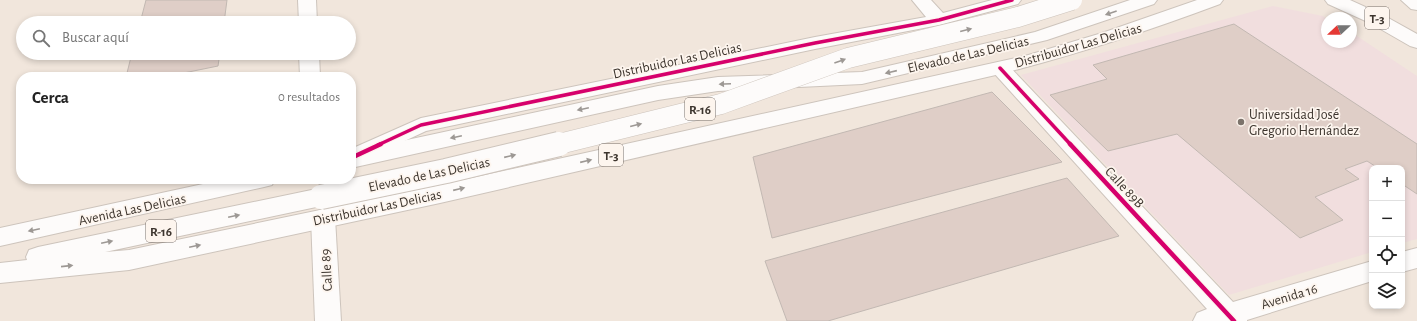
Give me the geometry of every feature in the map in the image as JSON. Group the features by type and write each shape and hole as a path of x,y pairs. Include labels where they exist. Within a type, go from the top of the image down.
{"main road":[{"path":"308,0 308,16"},
{"path":"921,0 939,20"},
{"name":"Distribuidor Las Delicias","path":"356,157 421,125 791,48 939,20 1012,0"},
{"name":"Elevado de Las Delicias","path":"0,265 322,208 446,171 597,136 721,104 848,58 1018,17 1072,0"},
{"name":"Elevado de Las Delicias","path":"356,158 658,93 718,84 862,78 1040,36 1148,0"},
{"name":"Distribuidor Las Delicias","path":"0,273 129,260 322,208 447,192 1000,68 1034,60 1147,25 1214,0"},
{"name":"T-3","path":"1334,0 1357,3 1417,42"},
{"path":"1410,0 1417,5"},
{"path":"1357,3 1383,6 1417,25"},
{"path":"309,60 310,72"},
{"name":"Calle 89B","path":"1000,68 1222,319"},
{"name":"Avenida Las Delicias","path":"0,236 113,213 242,184"},
{"name":"Calle 89","path":"322,208 328,321"},
{"path":"1405,261 1417,258"},
{"name":"Avenida 16","path":"1222,319 1369,272"}],"shaded area":[{"name":"Universidad José Gregorio Hernández","path":"1273,6 1321,16 1321,48 1357,48 1357,36 1417,76 1417,239 1405,242 1405,165 1369,165 1369,253 1229,295 1021,75"}],"building":[{"path":"146,0 227,0 225,16 142,16"},
{"path":"1234,24 1417,144 1417,194 1405,186 1405,165 1373,165 1367,161 1345,169 1359,179 1315,197 1343,220 1300,238 1177,134 1108,151 1050,95 1107,79 1093,65"},
{"path":"130,60 219,60 218,66 189,72 127,72"},
{"path":"992,92 1062,162 772,238 753,157"},
{"path":"1067,178 1119,236 828,321 787,321 765,261"}],"cycle path":[{"path":"356,156 421,125 815,43 939,20 1012,0"},
{"path":"1000,68 1234,321"}],"place":[{"name":"Universidad José Gregorio Hernández","path":"1241,122"}]}
